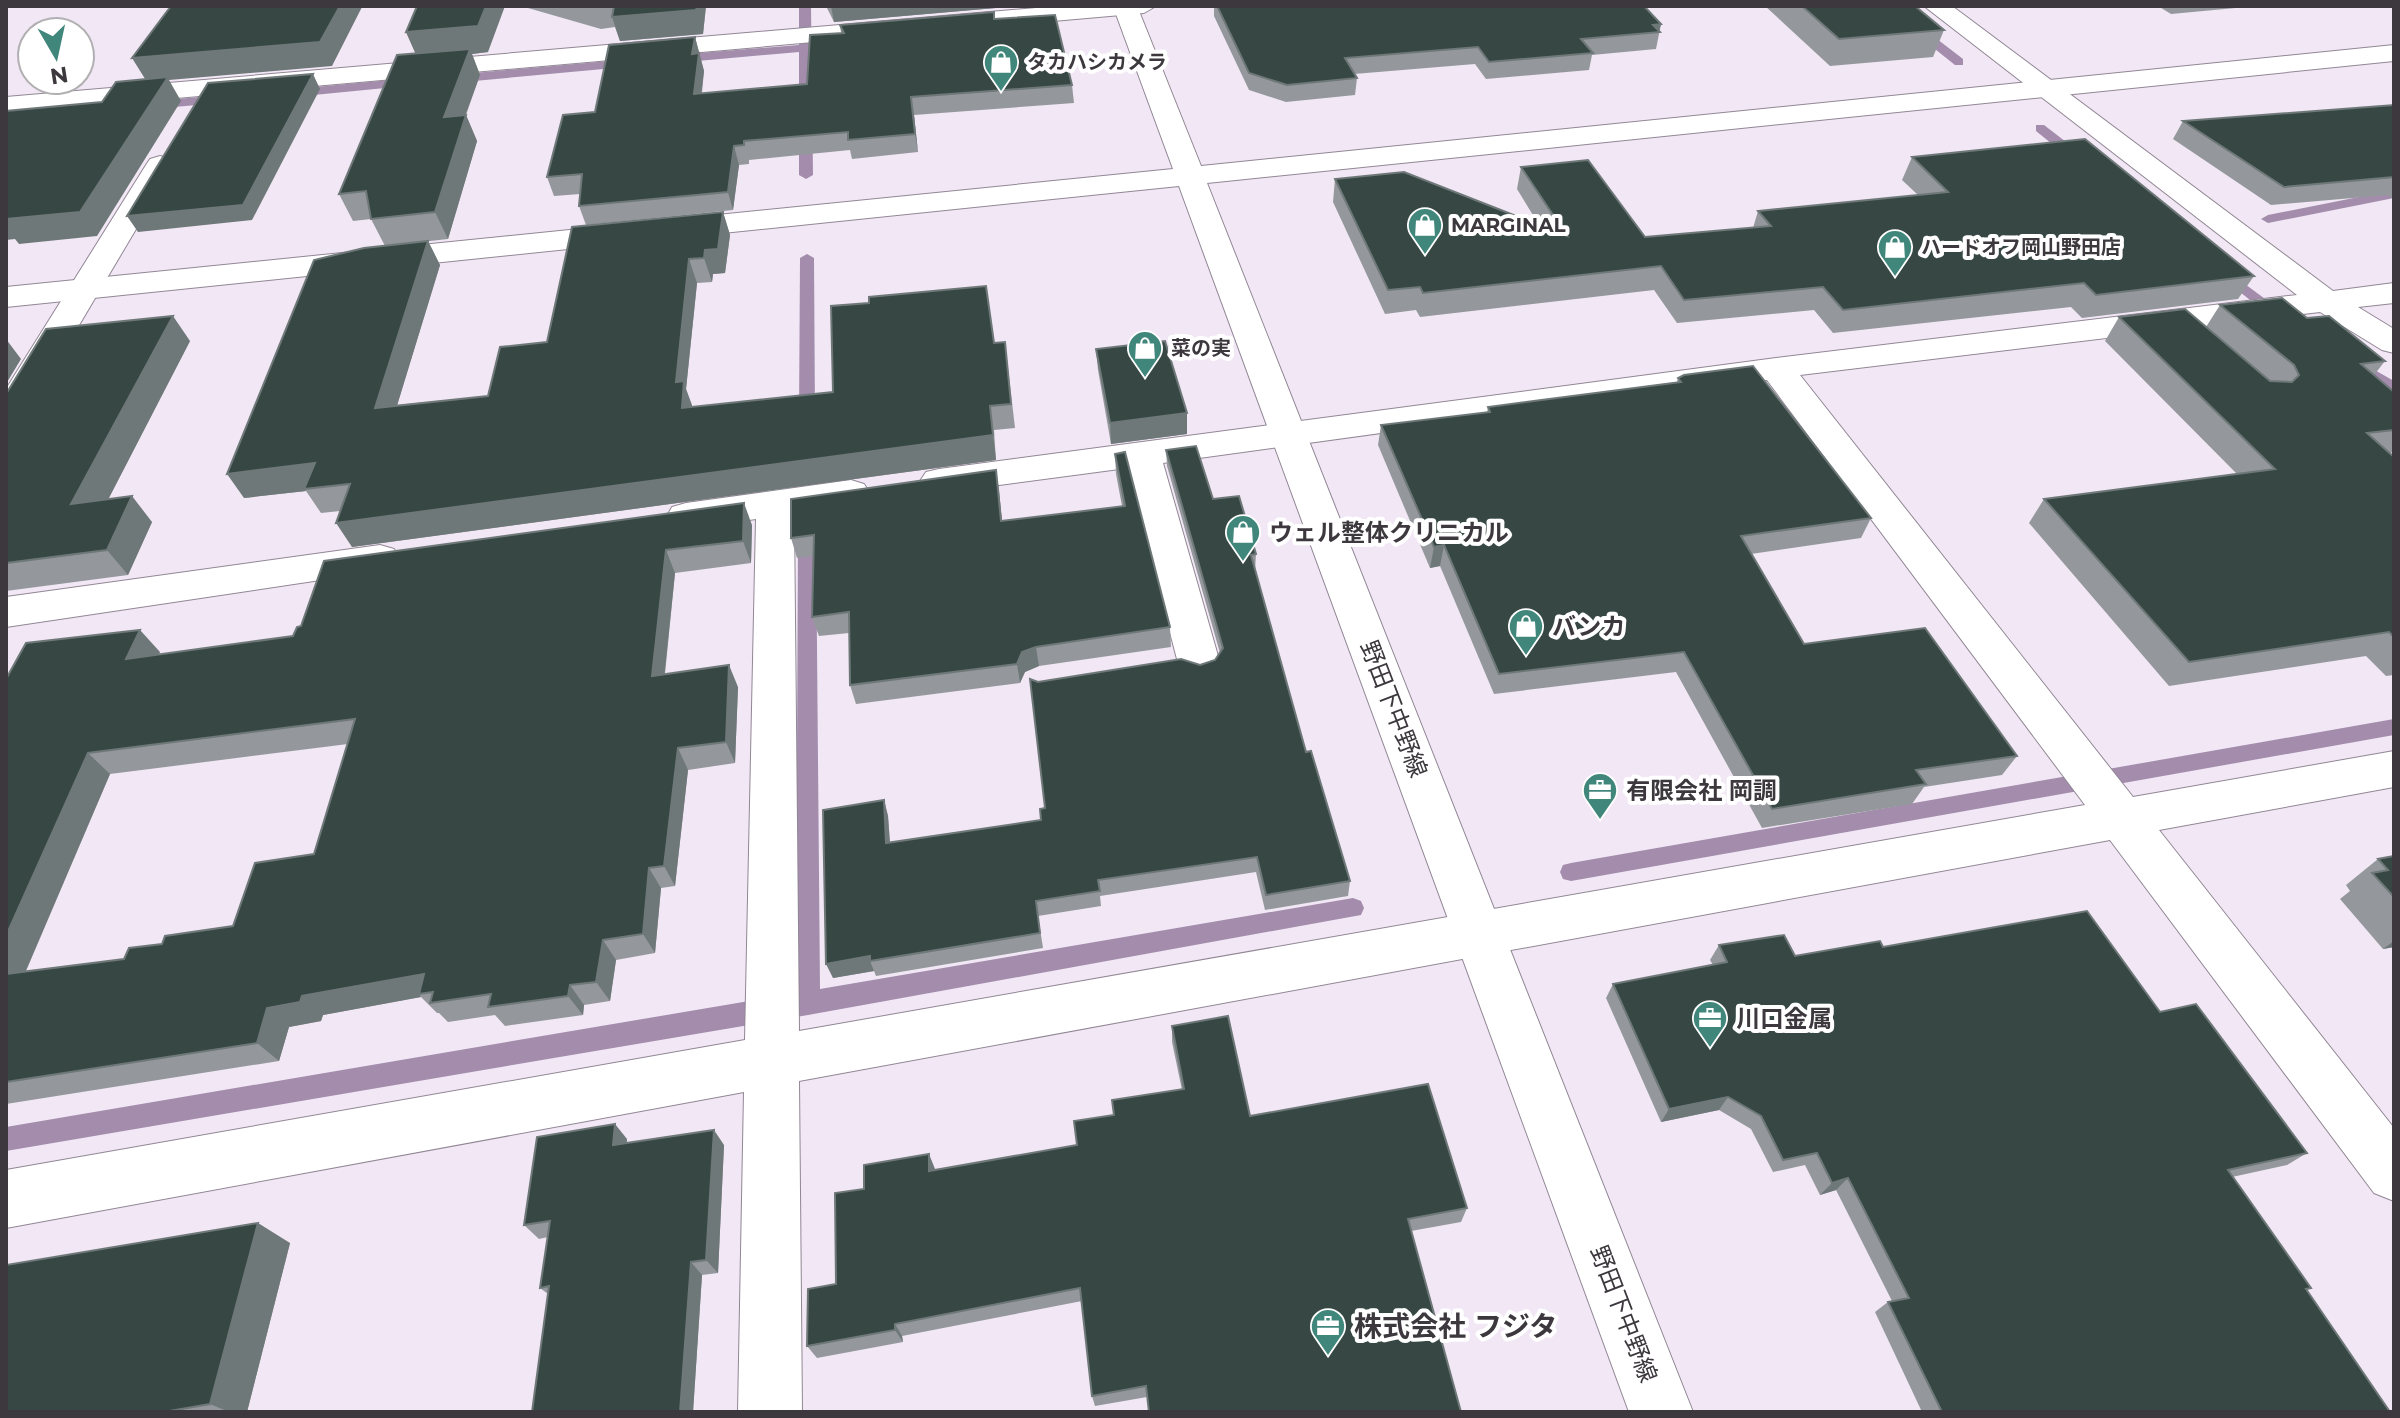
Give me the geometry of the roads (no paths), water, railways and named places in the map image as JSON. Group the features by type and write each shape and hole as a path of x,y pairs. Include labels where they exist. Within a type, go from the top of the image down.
{"street":[{"path":"1936,6 2327,302 2394,343"},
{"path":"6,105 198,102 791,31 1132,7"},
{"name":"野田下中野線","path":"1132,7 1288,434 1661,1412"},
{"path":"6,297 2394,53"},
{"path":"6,418 172,145"},
{"path":"650,521 1776,368 2394,293"},
{"path":"1776,368 2103,790 2394,1173"},
{"path":"1142,454 1199,663"},
{"path":"770,1412 774,1028 798,500"},
{"path":"6,612 414,554"},
{"path":"6,1199 774,1028 1480,932 2103,790 2394,769"}],"waterway":[{"path":"805,6 805,48"},
{"path":"1887,6 1959,62"},
{"path":"675,59 805,48"},
{"path":"805,48 806,175"},
{"path":"452,79 632,63"},
{"path":"293,93 412,82"},
{"path":"153,105 225,99"},
{"path":"2040,128 2078,158"},
{"path":"2268,219 2394,194"},
{"path":"807,258 807,420"},
{"path":"2226,274 2279,316"},
{"path":"2357,365 2394,388"},
{"path":"807,532 808,1001"},
{"path":"1571,872 2394,727"},
{"path":"808,1001 1353,908"},
{"path":"6,1139 808,1001"}],"place":[{"name":"タカハシカメラ","path":"1001,93"},
{"name":"MARGINAL","path":"1425,256"},
{"name":"ハードオフ岡山野田店","path":"1895,278"},
{"name":"菜の実","path":"1145,379"},
{"name":"ウェル整体クリニカル","path":"1243,563"},
{"name":"バンカ","path":"1526,657"},
{"name":"有限会社 岡調","path":"1600,821"},
{"name":"川口金属","path":"1710,1049"},
{"name":"株式会社 フジタ","path":"1328,1357"}]}
